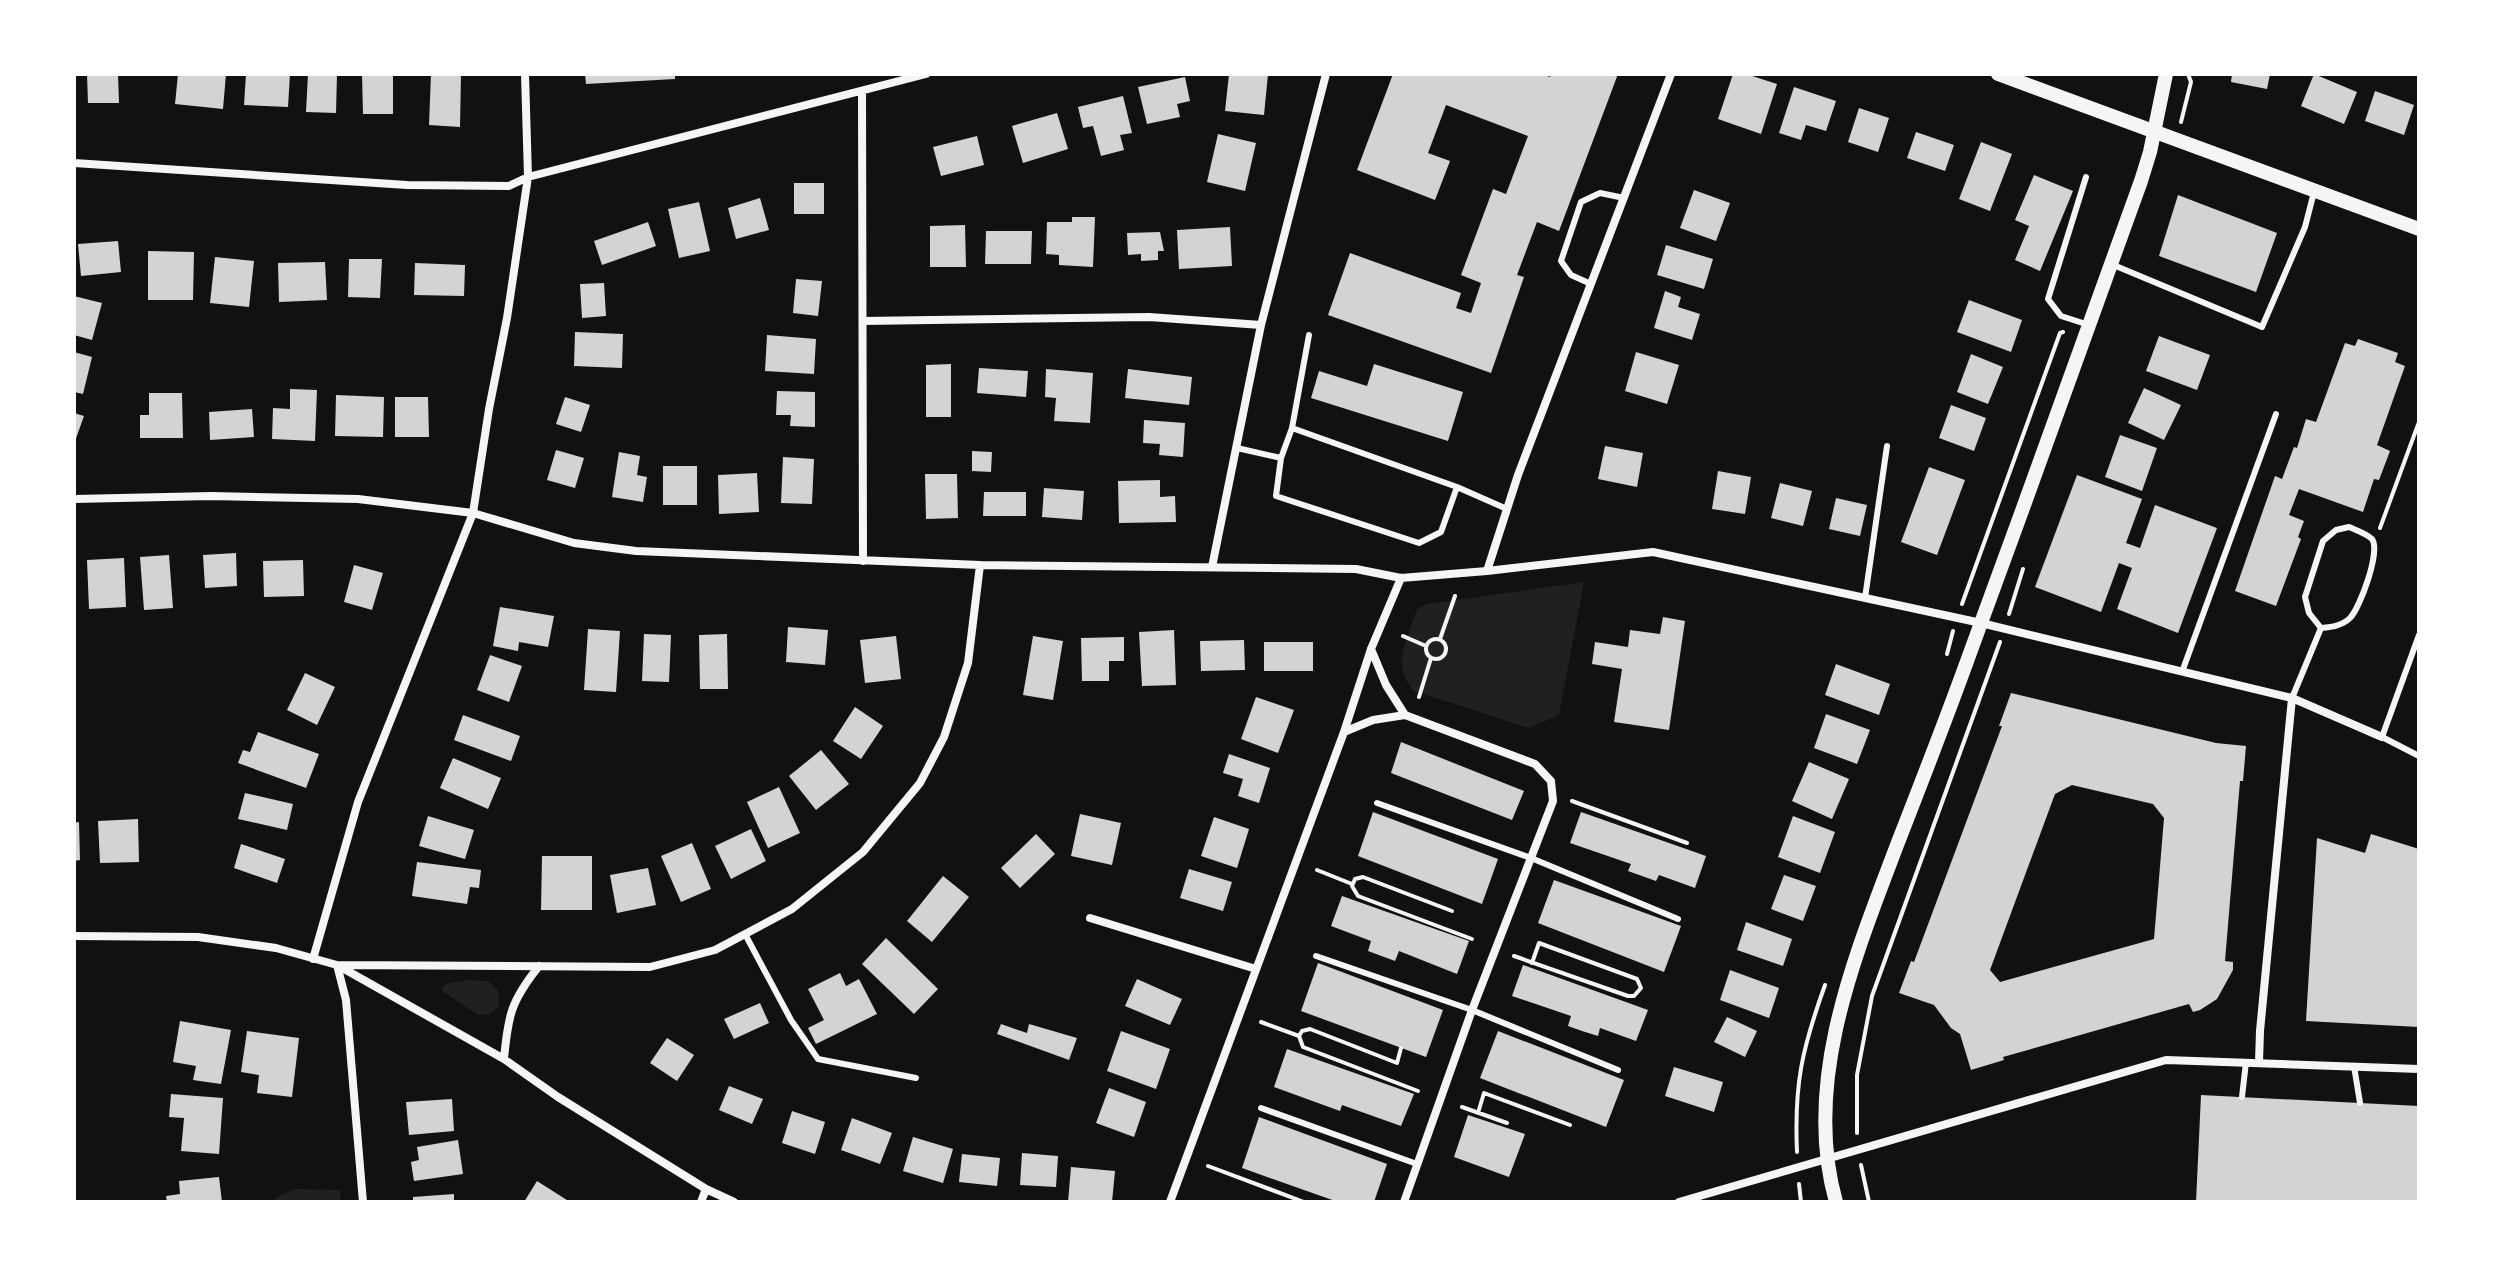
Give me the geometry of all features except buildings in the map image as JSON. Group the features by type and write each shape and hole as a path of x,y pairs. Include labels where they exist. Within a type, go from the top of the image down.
{"street":[{"path":"313,959 358,802 473,513 528,177 525,74"},
{"path":"74,163 407,185 509,186 528,177 926,74"},
{"path":"1212,567 1261,325 1326,74"},
{"path":"1487,571 1507,509 1671,74"},
{"path":"1998,74 2419,229"},
{"path":"1836,1202 1827,1159 1826,1090 1843,1002 1881,888 1981,623 2150,152 2166,74"},
{"path":"862,91 863,561"},
{"path":"863,321 1149,317 1261,325"},
{"path":"74,499 211,496 358,499 473,513 574,543 636,551 980,565 1356,569 1401,578 1653,552 1981,623 2292,698 2382,737"},
{"path":"74,936 198,937 276,948 337,965 650,967 715,950 792,909 863,852 920,783 944,737 968,663 980,565"},
{"path":"1170,1202 1344,732 1371,649 1401,578"},
{"path":"1371,649 1386,685 1405,715"},
{"path":"2259,1062 2292,698"},
{"path":"1344,732 1373,720 1405,715 1535,764 1551,781 1553,801 1472,1010 1404,1202"},
{"path":"1090,918 1256,969"},
{"path":"337,965 504,1059 558,1097 706,1189 734,1202"},
{"path":"337,965 346,1000 363,1202"},
{"path":"504,1059 508,1021 515,999 539,966"},
{"path":"1679,1202 2166,1060 2419,1069"},
{"path":"701,1202 706,1189"}],"lane":[{"path":"2086,177 2048,299 2061,316 2089,325"},
{"path":"2111,264 2262,327 2305,227 2314,191"},
{"path":"1591,284 1571,275 1561,261 1581,202 1600,193 1624,198"},
{"path":"1309,335 1292,428 1281,458 1276,496 1419,543 1441,532 1457,487"},
{"path":"2182,672 2276,414"},
{"path":"1292,428 1457,487 1507,509"},
{"path":"1865,598 1887,446"},
{"path":"1237,448 1281,458"},
{"path":"2349,527 2371,539 2375,547 2373,566 2352,617 2338,626 2321,628 2309,613 2305,597 2323,541 2336,530 2349,527"},
{"path":"2292,698 2321,628"},
{"path":"2419,635 2382,737 2419,756"},
{"path":"1377,803 1531,858 1678,919"},
{"path":"745,934 791,1020 818,1059 916,1078"},
{"path":"1316,956 1472,1010 1618,1070"},
{"path":"2242,1097 2246,1062"},
{"path":"2354,1066 2360,1103"},
{"path":"1261,1108 1417,1164"}],"path":[{"path":"2188,74 2191,82 2188,97"},
{"path":"2371,539 2380,529 2419,422"},
{"path":"2014,600 2016,591"},
{"path":"1440,640 1455,596"},
{"path":"1403,636 1426,646 1431,658 1419,697"},
{"path":"1426,646 1433,639 1445,644 1445,653 1437,659 1431,658"},
{"path":"1869,1202 1855,1115 1857,1075 1872,996 1991,673"},
{"path":"1572,801 1687,843"},
{"path":"1317,870 1352,884"},
{"path":"1452,911 1363,877 1355,879 1352,884 1358,896 1472,939"},
{"path":"1514,956 1532,963 1628,996 1634,996 1641,988 1637,979 1539,943 1532,963"},
{"path":"1261,1022 1299,1036"},
{"path":"1401,1048 1397,1063 1310,1029 1302,1031 1299,1036 1300,1044 1306,1049 1418,1091"},
{"path":"1478,1113 1484,1093 1570,1125"},
{"path":"1462,1107 1507,1123"},
{"path":"1208,1166 1304,1202"}],"shaded area":[{"path":"1584,582 1559,715 1529,728 1414,691 1407,681 1403,671 1403,651 1417,609 1428,604"},
{"path":"467,980 488,981 499,991 499,1006 489,1014 478,1015 441,990 445,984"},
{"path":"295,1189 340,1190 341,1202 275,1202 275,1198"}]}
